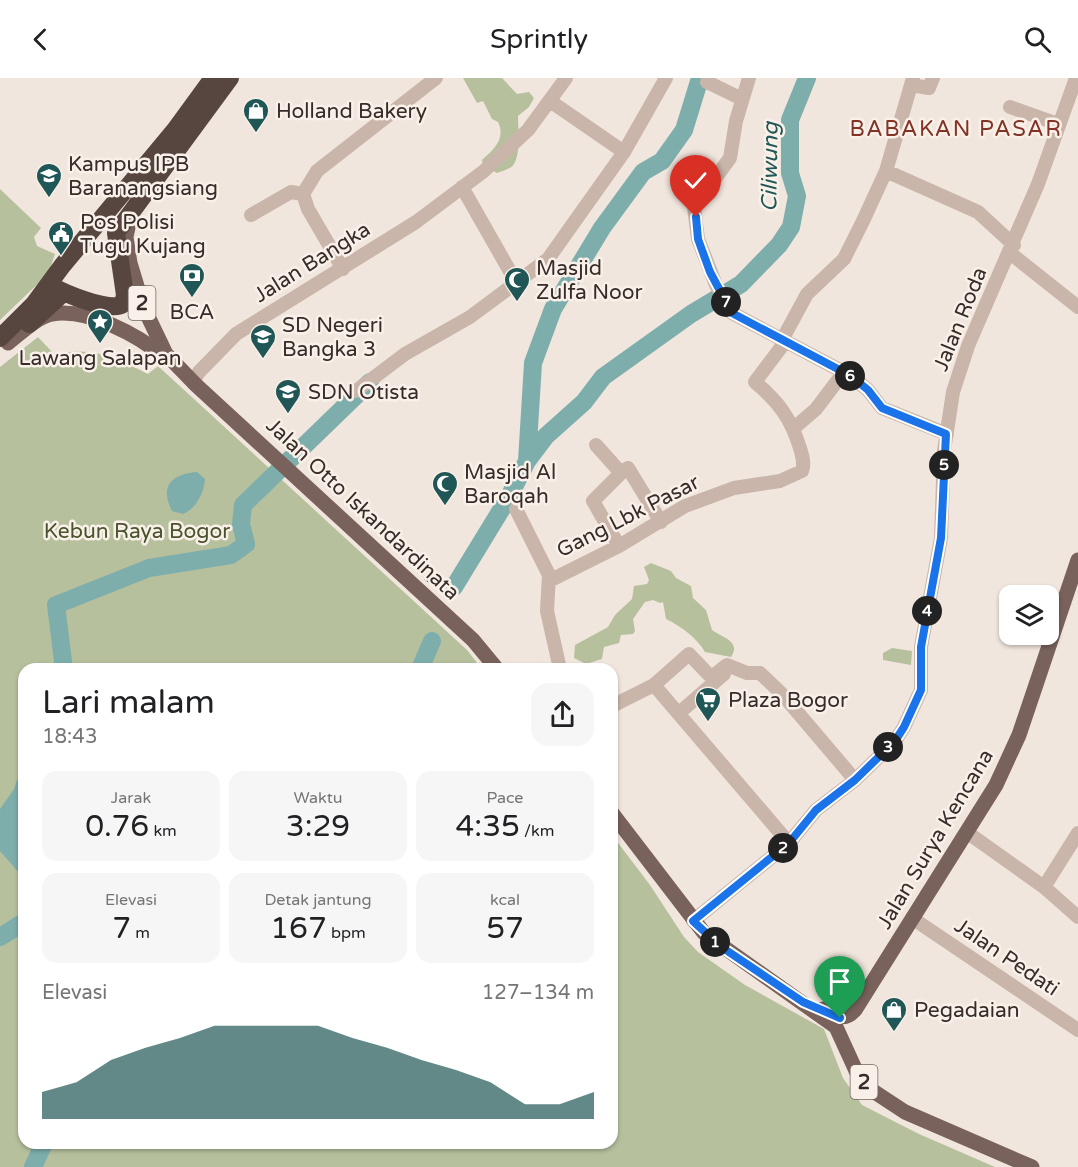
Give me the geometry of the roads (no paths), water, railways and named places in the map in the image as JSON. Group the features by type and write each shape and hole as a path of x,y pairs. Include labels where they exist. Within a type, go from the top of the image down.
{"highway":[{"path":"2,344 57,289 62,266 132,184 213,78"},
{"name":"2","path":"57,289 114,308 120,307 125,294 116,233 230,78"}],"main road":[{"name":"Jalan Otto Iskandardinata","path":"131,211 126,237 130,263 143,306 162,347 195,383"},
{"name":"Jalan Otto Iskandardinata","path":"2,344 51,314 71,314 130,332 195,383 473,640 492,663"},
{"name":"Jalan Surya Kencana","path":"803,1002 840,1018 849,1017 968,833 996,785 1019,735 1073,591 1078,560"},
{"name":"2","path":"618,821 693,921 720,946 836,1027 857,1073 880,1098 958,1137 1032,1167"}],"street":[{"path":"343,269 308,209 303,194 317,171 436,78"},
{"name":"Jalan Bangka","path":"195,383 199,372 236,334 416,222 511,148 566,78"},
{"path":"356,392 405,354 470,317 548,258 624,152 666,78"},
{"path":"750,78 742,99 730,158 694,207 698,239 716,285 735,315 844,372 861,384 882,408 946,434"},
{"path":"844,372 816,409 794,428 782,406 756,382 784,341 807,294 844,259 886,171 909,81 929,87 933,78"},
{"name":"Jalan Roda","path":"693,921 789,843 816,810 855,780 895,741 921,690 921,647 941,538 946,434 959,370 1012,249 1076,80"},
{"path":"707,82 742,99"},
{"path":"550,101 624,152"},
{"path":"1011,106 1058,124"},
{"path":"886,171 978,212 1012,249 1078,307"},
{"path":"462,187 516,282"},
{"path":"251,215 291,192 303,194"},
{"name":"Gang Lbk Pasar","path":"549,581 619,546 685,506 734,488 780,482 797,474 804,468 794,428"},
{"path":"596,445 621,473"},
{"path":"619,546 592,501 628,468 662,522"},
{"path":"516,509 547,571 549,581 547,610 559,663"},
{"path":"618,703 654,685 689,654 709,675 713,676 727,665 760,673 782,694 855,780"},
{"path":"679,713 733,667"},
{"path":"654,685 789,843"},
{"path":"968,833 1044,887 1078,916"},
{"path":"1044,887 1078,833"},
{"name":"Jalan Pedati","path":"912,918 1078,1030"}],"water":[{"path":"197,472 205,479 198,500 188,512 183,514 172,511 167,495 170,483 181,475"},
{"path":"18,778 18,872 0,851 0,809 14,789"}],"waterway":[{"name":"Ciliwung","path":"454,587 509,497 527,461 533,363 553,309 602,228 643,172 662,161 684,130 700,78"},
{"name":"Ciliwung","path":"527,461 546,436 584,402 603,377 691,314 741,284 779,245 791,227 797,196 790,173 790,120 807,78"},
{"path":"63,663 56,605 149,568 231,555 246,544 241,524 243,505 370,382"},
{"name":"Ciliwung","path":"423,663 432,641"},
{"path":"0,937 18,926"},
{"name":"Ciliwung","path":"33,1167 41,1149"}],"tram line":[{"path":"425,579 429,582"}],"place":[{"name":"Holland Bakery","path":"256,134"},
{"name":"Kampus IPB Baranangsiang","path":"49,199"},
{"name":"Pos Polisi Tugu Kujang","path":"61,257"},
{"name":"BCA","path":"192,299"},
{"name":"Masjid Zulfa Noor","path":"517,303"},
{"name":"Lawang Salapan","path":"100,345"},
{"name":"SD Negeri Bangka 3","path":"263,360"},
{"name":"SDN Otista","path":"288,415"},
{"name":"Masjid Al Baroqah","path":"445,507"},
{"name":"Plaza Bogor","path":"708,723"},
{"name":"Pegadaian","path":"894,1033"}],"district":[{"name":"BABAKAN PASAR","path":"956,128"}],"park label":[{"name":"Kebun Raya Bogor","path":"137,531"}]}
